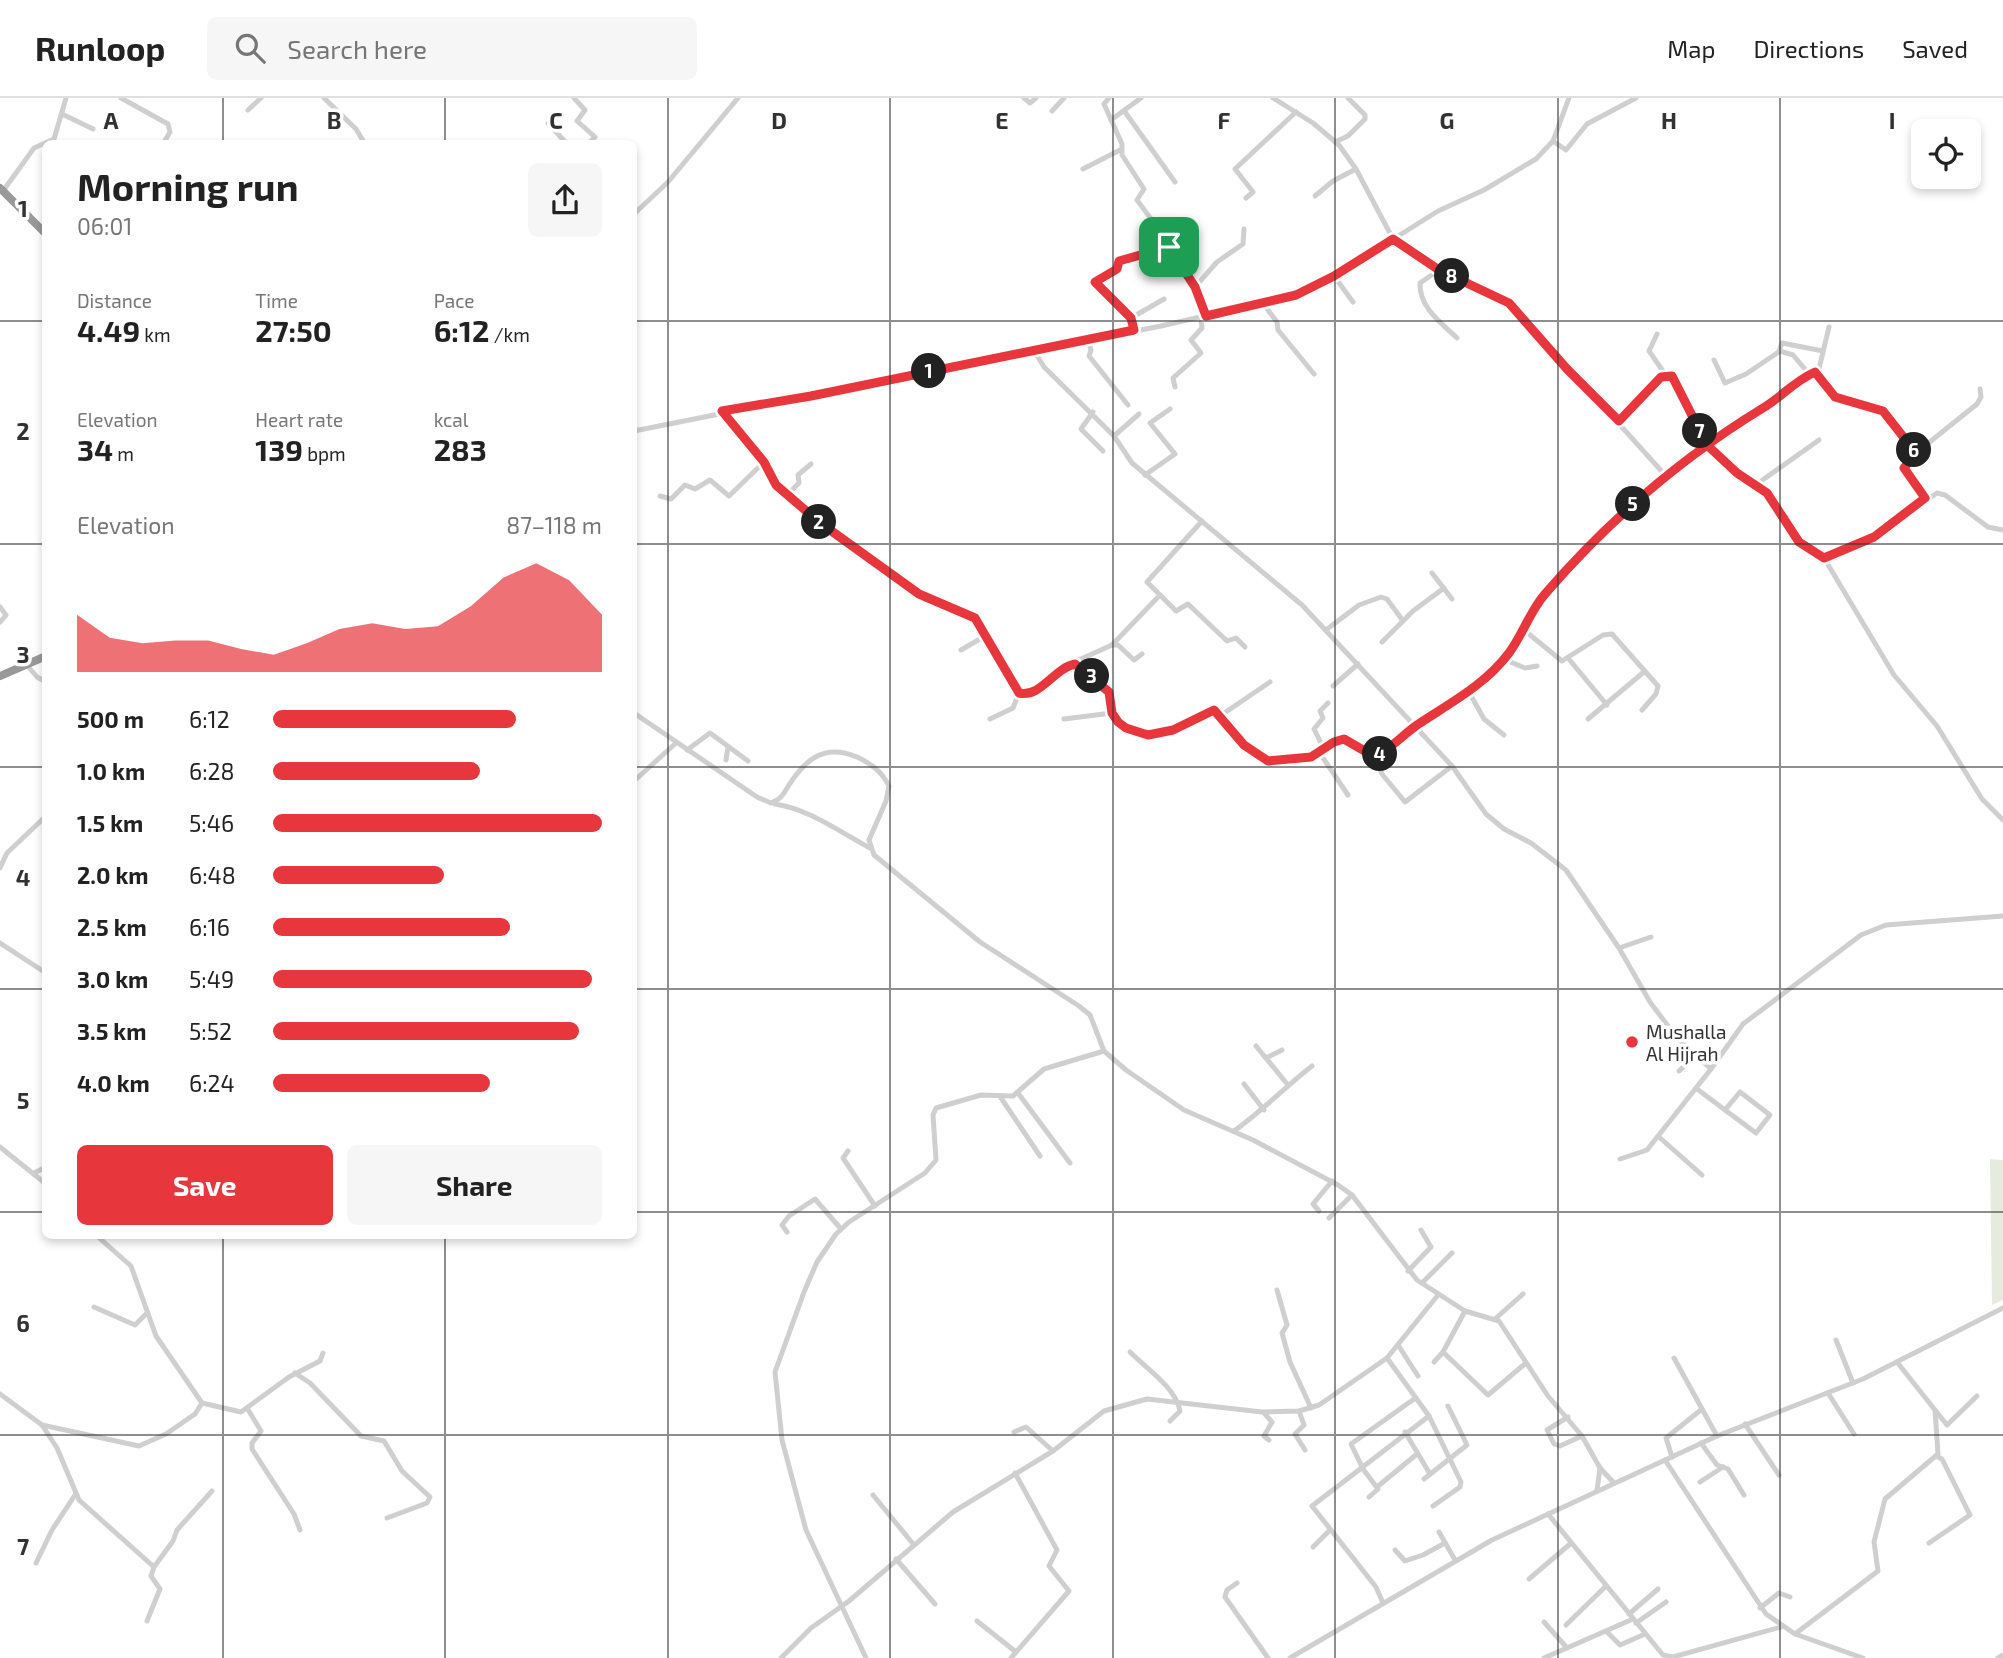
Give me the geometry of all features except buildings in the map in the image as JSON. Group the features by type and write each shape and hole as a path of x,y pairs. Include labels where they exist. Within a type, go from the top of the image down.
{"highway":[{"path":"1,189 42,230"},
{"path":"0,676 42,658"}],"street":[{"path":"52,140 66,98"},
{"path":"121,98 168,124 170,132 165,140"},
{"path":"248,110 261,98"},
{"path":"324,98 356,129 363,140"},
{"path":"574,98 585,110 577,121 595,137 592,140"},
{"path":"637,211 668,182 737,98"},
{"path":"1024,98 1030,103 1037,98"},
{"path":"1052,111 1064,98"},
{"path":"1083,169 1123,146 1104,104 1109,98"},
{"path":"1111,120 1141,98"},
{"path":"1273,98 1335,142 1356,170 1393,239 1439,270 1512,305 1665,475"},
{"path":"1335,142 1348,136 1365,119 1365,115 1348,98"},
{"path":"637,430 1032,349 1204,317 1261,301 1296,295 1334,276 1448,205 1484,190 1542,154 1553,141 1570,98"},
{"path":"1553,141 1566,150 1587,124 1636,98"},
{"path":"1125,111 1175,182"},
{"path":"1246,198 1253,192 1236,169 1296,113"},
{"path":"62,114 93,129"},
{"path":"548,123 563,140"},
{"path":"1,189 34,148 42,144"},
{"path":"1120,150 1144,189 1137,200 1153,218 1195,287 1204,317 1202,328 1191,340 1201,354 1173,378 1175,387"},
{"path":"1315,196 1334,181 1356,170"},
{"path":"1195,287 1217,262 1243,244 1244,229"},
{"path":"1134,330 1131,318 1095,284 1096,280 1117,269 1119,261 1169,247"},
{"path":"1439,270 1420,283 1420,293 1428,310 1457,338"},
{"path":"1334,276 1353,302"},
{"path":"1131,318 1164,299"},
{"path":"1261,301 1277,322 1278,330 1314,374"},
{"path":"1829,327 1818,373 1835,397 1883,411 1916,453"},
{"path":"1657,334 1649,351 1665,374 1675,380 1707,445 1737,473 1757,484 1771,498 1799,542 1824,558 1894,674 1937,726 1982,799 2003,820"},
{"path":"1087,340 1091,350 1088,356 1128,405"},
{"path":"1714,360 1727,383 1779,351 1782,343 1823,351"},
{"path":"1032,349 1044,367 1093,412 1114,436 1130,461 1202,520 1222,541 1270,577 1326,630 1452,766 1486,814 1566,870 1619,948 1643,992 1694,1057 1711,1069"},
{"path":"1779,351 1793,355 1810,375"},
{"path":"1375,757 1416,726 1469,692 1503,659 1543,597 1599,536 1665,475 1767,406 1794,382 1818,373"},
{"path":"1619,421 1665,374"},
{"path":"1925,498 1904,468 1916,453 1977,404 1981,397 1980,389"},
{"path":"1145,475 1175,454 1150,423 1170,409"},
{"path":"722,411 764,462 776,485 819,522 915,590 948,608 971,615 1019,693"},
{"path":"1093,412 1081,429 1103,451"},
{"path":"1114,436 1139,414"},
{"path":"1757,484 1819,440"},
{"path":"660,496 671,499 685,485 695,489 710,480 729,496 764,462"},
{"path":"787,495 799,483 798,475 811,464"},
{"path":"1824,558 1874,537 1925,498 1937,493 1944,495 1988,527 2003,530"},
{"path":"1202,520 1147,582 1176,611 1188,604 1227,641 1236,638 1245,647"},
{"path":"1432,573 1452,599"},
{"path":"1382,642 1403,621 1444,589"},
{"path":"1019,693 1030,693 1046,684 1061,668 1075,664 1111,645 1160,596"},
{"path":"1326,630 1356,607 1381,597 1387,599 1403,621"},
{"path":"0,607 6,615 0,622"},
{"path":"1524,630 1559,659 1568,658 1609,633 1645,671 1658,690 1642,710"},
{"path":"961,650 985,636"},
{"path":"1111,645 1118,645 1134,660 1142,654"},
{"path":"1568,658 1607,705"},
{"path":"1503,659 1525,668 1537,666"},
{"path":"26,664 42,680"},
{"path":"1075,664 1109,692 1112,713 1122,726 1148,735 1177,729 1208,710 1214,710 1244,745 1268,761 1311,757 1344,739 1375,757 1382,775 1405,802 1452,766"},
{"path":"1333,686 1358,664"},
{"path":"1588,719 1645,671"},
{"path":"1220,716 1270,682"},
{"path":"1469,692 1484,719 1504,735"},
{"path":"990,719 1013,708 1019,693"},
{"path":"1328,703 1320,711 1323,718 1314,729 1321,750 1348,796"},
{"path":"1064,719 1112,713"},
{"path":"637,715 757,797 788,806 870,848 980,942 1001,953 1090,1015 1104,1051 1177,1106 1234,1131 1332,1181 1352,1195 1408,1271 1438,1295 1465,1311 1495,1319 1548,1396 1582,1436 1600,1468 1614,1482"},
{"path":"687,750 710,733 748,761"},
{"path":"637,779 676,743"},
{"path":"726,760 728,747"},
{"path":"771,803 780,800 792,781 820,754 830,750 842,751 862,760 878,770 889,786 886,802 871,831 870,848"},
{"path":"0,868 7,853 42,820"},
{"path":"0,847 7,853"},
{"path":"1620,1159 1642,1153 1659,1136 1697,1089 1743,1024 1861,934 1886,925 2003,916"},
{"path":"1619,948 1651,937"},
{"path":"0,943 42,970"},
{"path":"1256,1046 1288,1085"},
{"path":"1266,1058 1282,1050"},
{"path":"866,1658 815,1554 800,1511 782,1440 775,1385 776,1365 803,1292 817,1262 841,1229 925,1173 936,1160 933,1115 936,1108 981,1095 1001,1098 1018,1093 1045,1069 1104,1051"},
{"path":"1679,1071 1694,1057"},
{"path":"1234,1131 1264,1110 1288,1085 1312,1066"},
{"path":"1244,1084 1264,1110"},
{"path":"1697,1089 1725,1110 1756,1133 1770,1115 1740,1092 1725,1110"},
{"path":"1018,1093 1070,1163"},
{"path":"1001,1098 1040,1156"},
{"path":"1659,1136 1702,1175"},
{"path":"0,1147 42,1180"},
{"path":"848,1151 842,1158 875,1206"},
{"path":"34,1173 42,1169"},
{"path":"1319,1211 1313,1204 1332,1181"},
{"path":"1329,1218 1352,1195"},
{"path":"786,1232 782,1225 789,1216 816,1199 841,1229"},
{"path":"1408,1271 1431,1247 1421,1230"},
{"path":"100,1239 131,1266 156,1336 202,1403 236,1413 295,1373 320,1361 323,1353"},
{"path":"1422,1283 1452,1253"},
{"path":"1277,1290 1287,1325 1282,1335 1290,1362 1311,1408"},
{"path":"1495,1319 1523,1294"},
{"path":"781,1658 811,1628 841,1607 953,1513 1053,1451 1110,1408 1147,1399 1207,1408 1262,1412 1311,1408 1333,1397 1387,1358 1438,1295"},
{"path":"94,1307 135,1325 147,1313"},
{"path":"1290,1658 1455,1560 1548,1514 1717,1436 1853,1383 2003,1308"},
{"path":"1434,1362 1443,1352 1465,1311"},
{"path":"1836,1340 1853,1383"},
{"path":"1398,1345 1418,1376"},
{"path":"1130,1352 1165,1386 1177,1402 1180,1411 1170,1421"},
{"path":"1443,1352 1488,1395 1526,1363"},
{"path":"1387,1358 1414,1399 1429,1416 1462,1485 1433,1506"},
{"path":"1674,1358 1717,1436"},
{"path":"1897,1362 1947,1425 1978,1396"},
{"path":"295,1373 310,1383 361,1436 384,1441 402,1471 430,1497 427,1503 387,1518"},
{"path":"1828,1393 1854,1434"},
{"path":"0,1394 42,1425 58,1451 75,1495 109,1529 125,1539 154,1566"},
{"path":"1377,1487 1363,1469 1351,1444 1414,1399"},
{"path":"42,1425 139,1446 166,1434 195,1415 202,1403"},
{"path":"1424,1479 1467,1445 1448,1406"},
{"path":"247,1408 261,1432 252,1443 252,1449 294,1514 300,1530"},
{"path":"1672,1457 1666,1438 1702,1409"},
{"path":"1795,1634 1878,1571 1874,1542 1885,1499 1936,1456 1939,1447 1935,1410"},
{"path":"1299,1411 1304,1424 1295,1434 1305,1450"},
{"path":"1262,1412 1272,1422 1264,1436 1269,1440"},
{"path":"1382,1603 1376,1587 1312,1507 1363,1469 1405,1432 1429,1416"},
{"path":"1568,1417 1547,1430 1554,1444 1560,1446 1582,1436"},
{"path":"1745,1424 1779,1475"},
{"path":"1014,1432 1020,1426 1026,1427 1053,1451"},
{"path":"1405,1432 1430,1474"},
{"path":"1701,1443 1717,1465 1728,1469 1744,1495"},
{"path":"1369,1497 1377,1487 1417,1454"},
{"path":"1929,1543 1970,1515 1942,1459 1936,1456"},
{"path":"1665,1460 1760,1608 1781,1627 1795,1634 1863,1658"},
{"path":"1700,1482 1723,1467"},
{"path":"1597,1490 1600,1468"},
{"path":"1011,1658 1069,1591 1049,1566 1057,1550 1015,1473"},
{"path":"147,1622 160,1590 151,1576 154,1566 173,1541 177,1530 212,1492"},
{"path":"36,1563 53,1528 75,1495"},
{"path":"873,1495 914,1545"},
{"path":"1548,1514 1663,1655"},
{"path":"1313,1547 1330,1530"},
{"path":"1439,1532 1455,1560"},
{"path":"1395,1550 1405,1561 1445,1543"},
{"path":"1529,1579 1570,1544"},
{"path":"896,1559 935,1604"},
{"path":"1237,1584 1227,1590 1225,1597 1268,1658"},
{"path":"1566,1625 1605,1587"},
{"path":"1633,1618 1658,1589"},
{"path":"1760,1608 1779,1593 1790,1597"},
{"path":"1544,1658 1607,1632 1666,1602"},
{"path":"977,1621 1016,1652"},
{"path":"1544,1622 1567,1648"},
{"path":"1654,1658 1663,1655 1673,1657 1781,1627"},
{"path":"1607,1632 1620,1645 1645,1634"},
{"path":"1998,1658 2003,1655"}],"shaded area":[{"path":"1990,1159 2003,1160 2003,1300 1992,1305"}],"place":[{"name":"Mushalla Al Hijrah","path":"1632,1042"}],"route":[{"path":"1169,247 1119,261 1117,269 1095,282 1131,318 1134,330 811,396 722,411 764,462 776,485 819,522 919,594 975,618 1022,695 1046,684 1061,668 1075,664 1109,692 1112,713 1126,728 1148,735 1173,730 1208,710 1214,710 1246,747 1271,761 1311,757 1334,742 1344,739 1375,757 1416,726 1469,692 1508,655 1543,597 1599,536 1665,475 1707,445 1737,423 1767,406 1794,382 1815,372 1835,397 1868,409 1880,409 1886,414 1916,453 1904,468 1925,498 1874,537 1824,558 1799,542 1767,493 1737,473 1707,445 1672,376 1665,374 1661,377 1619,421 1567,369 1512,305 1439,270 1393,239 1334,276 1296,295 1261,301 1236,310 1206,316 1195,287 1169,247"}]}
